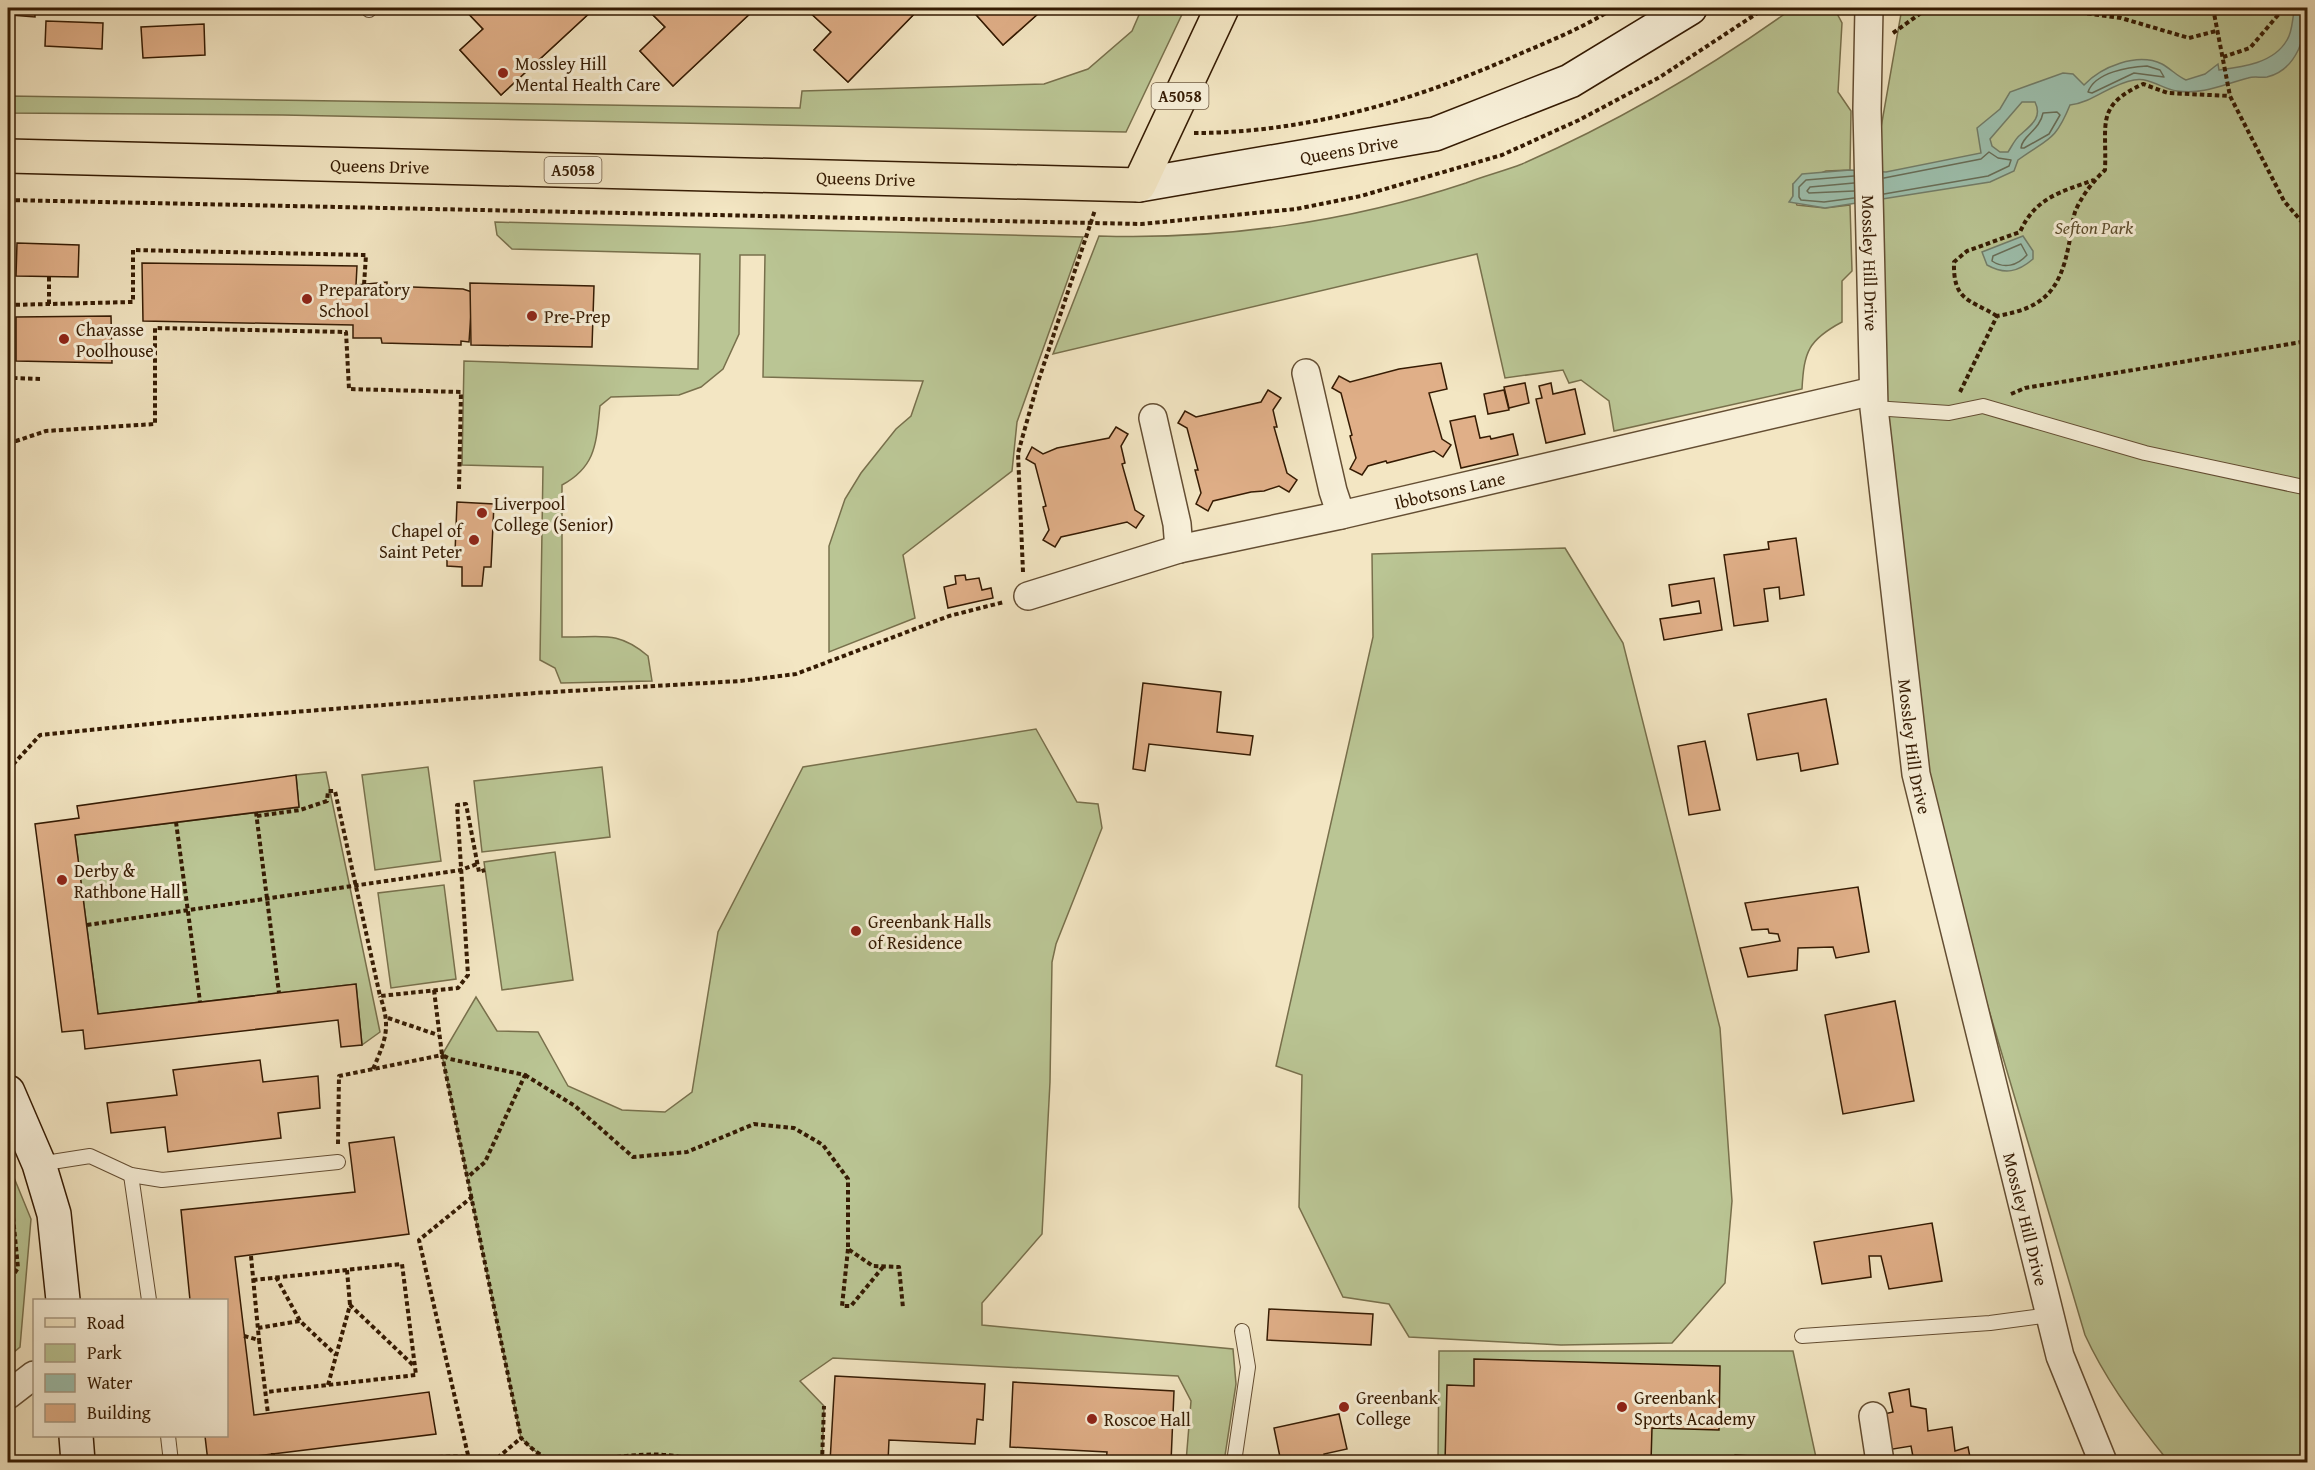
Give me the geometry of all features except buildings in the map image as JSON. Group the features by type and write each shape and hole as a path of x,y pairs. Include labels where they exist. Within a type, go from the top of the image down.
{"main road":[{"name":"A5058","path":"1139,184 1222,8"},
{"name":"Queens Drive","path":"8,156 1139,184"}],"street":[{"name":"Queens Drive","path":"1139,184 1435,134 1570,81 1690,8"},
{"name":"Mossley Hill Drive","path":"1869,8 1867,109 1874,400 1916,774 2060,1356 2103,1462"},
{"path":"1306,374 1333,491 1341,515"},
{"name":"Ibbotsons Lane","path":"1028,596 1179,549 1874,400"},
{"path":"1154,418 1177,524 1179,549"},
{"path":"8,1092 39,1164 54,1214 63,1299"},
{"path":"8,1395 33,1376"},
{"path":"1873,1416 1880,1462"},
{"path":"76,1437 78,1462"}],"lane":[{"path":"1874,400 1949,413 1983,406 2145,453 2307,488"},
{"path":"39,1164 90,1155 131,1175 162,1180 338,1162"},
{"path":"131,1175 149,1299"},
{"path":"1802,1336 1990,1323 2050,1315"},
{"path":"1234,1462 1248,1367 1242,1331"},
{"path":"168,1437 171,1462"}],"path":[{"path":"1162,132 1225,133 1284,127 1357,112 1424,93 1480,72 1589,22 1614,8"},
{"path":"1869,48 1917,18 1928,8"},
{"path":"1990,8 2062,10 2121,18 2189,38 2216,31"},
{"path":"2213,8 2230,96 2245,130 2284,201 2307,229"},
{"path":"2223,57 2250,48 2284,8"},
{"path":"2095,180 2043,201 2027,214 2020,232 1967,250 1954,262 1957,291 1970,303 1996,316 2017,313 2040,303 2057,285 2065,263 2075,212 2095,180 2105,170 2107,110 2121,94 2143,84 2168,93 2230,96"},
{"path":"8,770 40,735 178,721 536,693 740,681 796,674 949,616 1028,596 1023,569 1018,453 1038,382 1104,184"},
{"path":"8,305 133,302 133,250 366,255 364,285"},
{"path":"49,277 49,304"},
{"path":"1949,413 1996,316"},
{"path":"8,441 16,441 46,431 155,424 155,328 346,332 349,389 461,392 459,489"},
{"path":"1983,406 2025,388 2307,341"},
{"path":"8,372 14,378 42,379"},
{"path":"279,993 257,814 300,810 327,801 328,791 335,791 380,996 388,1018 384,1045 373,1069"},
{"path":"380,996 458,988 468,975 457,805 466,804 479,872 485,870"},
{"path":"176,822 200,1002"},
{"path":"474,846 481,845"},
{"path":"87,925 356,887 461,870 477,864"},
{"path":"434,990 438,1035 521,1438 534,1451 554,1462 619,1459 647,1454 681,1456 698,1462"},
{"path":"388,1018 438,1035"},
{"path":"338,1162 339,1076 442,1055 450,1059 525,1075 575,1106 633,1157 687,1152 754,1124 794,1128 823,1145 848,1179 848,1249 842,1306 851,1306 884,1267"},
{"path":"468,1177 484,1162 525,1075"},
{"path":"468,1455 418,1240 472,1197"},
{"path":"8,1203 13,1217 18,1268 8,1283"},
{"path":"848,1249 873,1266 900,1268 903,1308"},
{"path":"251,1256 268,1414"},
{"path":"253,1280 402,1264 415,1366 416,1375 266,1392"},
{"path":"328,1385 350,1305 347,1269"},
{"path":"276,1277 300,1321 336,1355"},
{"path":"350,1305 415,1366"},
{"path":"258,1328 300,1321"},
{"path":"244,1336 259,1340"},
{"path":"822,1462 824,1406"},
{"path":"386,1462 427,1456 468,1455 495,1460 521,1438"},
{"path":"273,1453 273,1462"}],"green space":[{"path":"1142,8 1185,8 1126,132 283,115 8,113 8,96 800,108 802,91 1044,84 1088,69 1132,31"},
{"path":"1793,8 1834,8 1842,23 1838,92 1851,111 1850,170 1826,171 1793,184 1793,196 1797,205 1825,208 1850,205 1852,271 1842,281 1842,322 1822,335 1810,348 1804,365 1802,389 1614,431 1609,401 1581,380 1569,383 1563,370 1505,378 1477,254 1053,354 1099,236 1192,235 1285,226 1377,208 1466,183 1522,164 1628,112 1695,73"},
{"name":"Sefton Park","path":"1902,8 2307,8 2307,1462 2169,1462 2134,1417 2102,1369 2085,1335 1928,804 1885,438 1879,139"},
{"path":"495,222 1083,237 1017,422 1012,471 903,555 915,618 829,652 829,546 845,499 861,473 896,429 911,416 923,381 763,377 765,255 740,255 739,334 723,369 701,387 679,395 611,397 600,406 593,452 588,461 574,478 562,485 562,637 597,636 617,638 627,642 648,656 652,681 561,683 555,668 540,660 543,467 462,465 464,361 698,369 700,254 512,249 497,235"},
{"path":"1565,548 1623,643 1720,1028 1732,1201 1725,1283 1672,1343 1561,1345 1409,1337 1389,1304 1343,1297 1299,1207 1302,1075 1276,1066 1373,637 1372,554"},
{"path":"1036,729 1077,802 1098,804 1102,828 1056,944 1052,962 1050,1082 1042,1234 982,1303 982,1325 1233,1349 1236,1384 1224,1462 1186,1462 1191,1401 1178,1376 833,1358 800,1381 824,1406 822,1462 698,1462 669,1455 558,1461 540,1455 521,1438 442,1055 476,997 497,1031 538,1032 568,1086 622,1110 665,1112 692,1092 718,932 803,767"},
{"path":"428,767 441,861 375,870 362,775"},
{"path":"602,767 610,837 482,852 474,781"},
{"path":"326,772 380,1032 362,1045 356,984 98,1014 75,835 299,807 296,775"},
{"path":"555,852 573,980 502,990 484,862"},
{"path":"444,885 456,979 391,988 378,893"},
{"path":"8,1163 31,1219 20,1347 8,1357"},
{"name":"Greenbank Sports Academy","path":"1439,1351 1793,1351 1817,1462 1438,1462"}],"water":[{"path":"2295,8 2307,8 2305,29 2298,50 2286,67 2267,77 2250,77 2196,92 2172,90 2145,80 2134,80 2117,85 2087,100 2070,105 2060,126 2050,138 2018,160 2014,171 1990,182 1825,208 1789,202 1793,196 1793,184 1802,174 1850,170 1886,172 1981,153 1977,128 2000,109 2010,92 2063,73 2073,74 2084,85 2110,67 2142,60 2162,64 2186,80 2205,74 2218,64 2219,70 2266,59 2281,48 2287,40","holes":["2022,102 2035,102 2037,113 2034,121 2017,138 2008,152 2000,152 1992,146 1990,139"]},
{"path":"2023,236 2033,251 2033,259 2011,271 1987,265 1982,252"}],"place":[{"name":"Mossley Hill Mental Health Care","path":"503,73"},
{"name":"Preparatory School","path":"307,299"},
{"name":"Pre-Prep","path":"532,316"},
{"name":"Chavasse Poolhouse","path":"64,339"},
{"name":"Liverpool College (Senior)","path":"482,513"},
{"name":"Chapel of Saint Peter","path":"474,540"},
{"name":"Derby & Rathbone Hall","path":"62,880"},
{"name":"Greenbank Halls of Residence","path":"856,931"},
{"name":"Greenbank College","path":"1344,1407"},
{"name":"Greenbank Sports Academy","path":"1622,1407"},
{"name":"Roscoe Hall","path":"1092,1419"}]}
